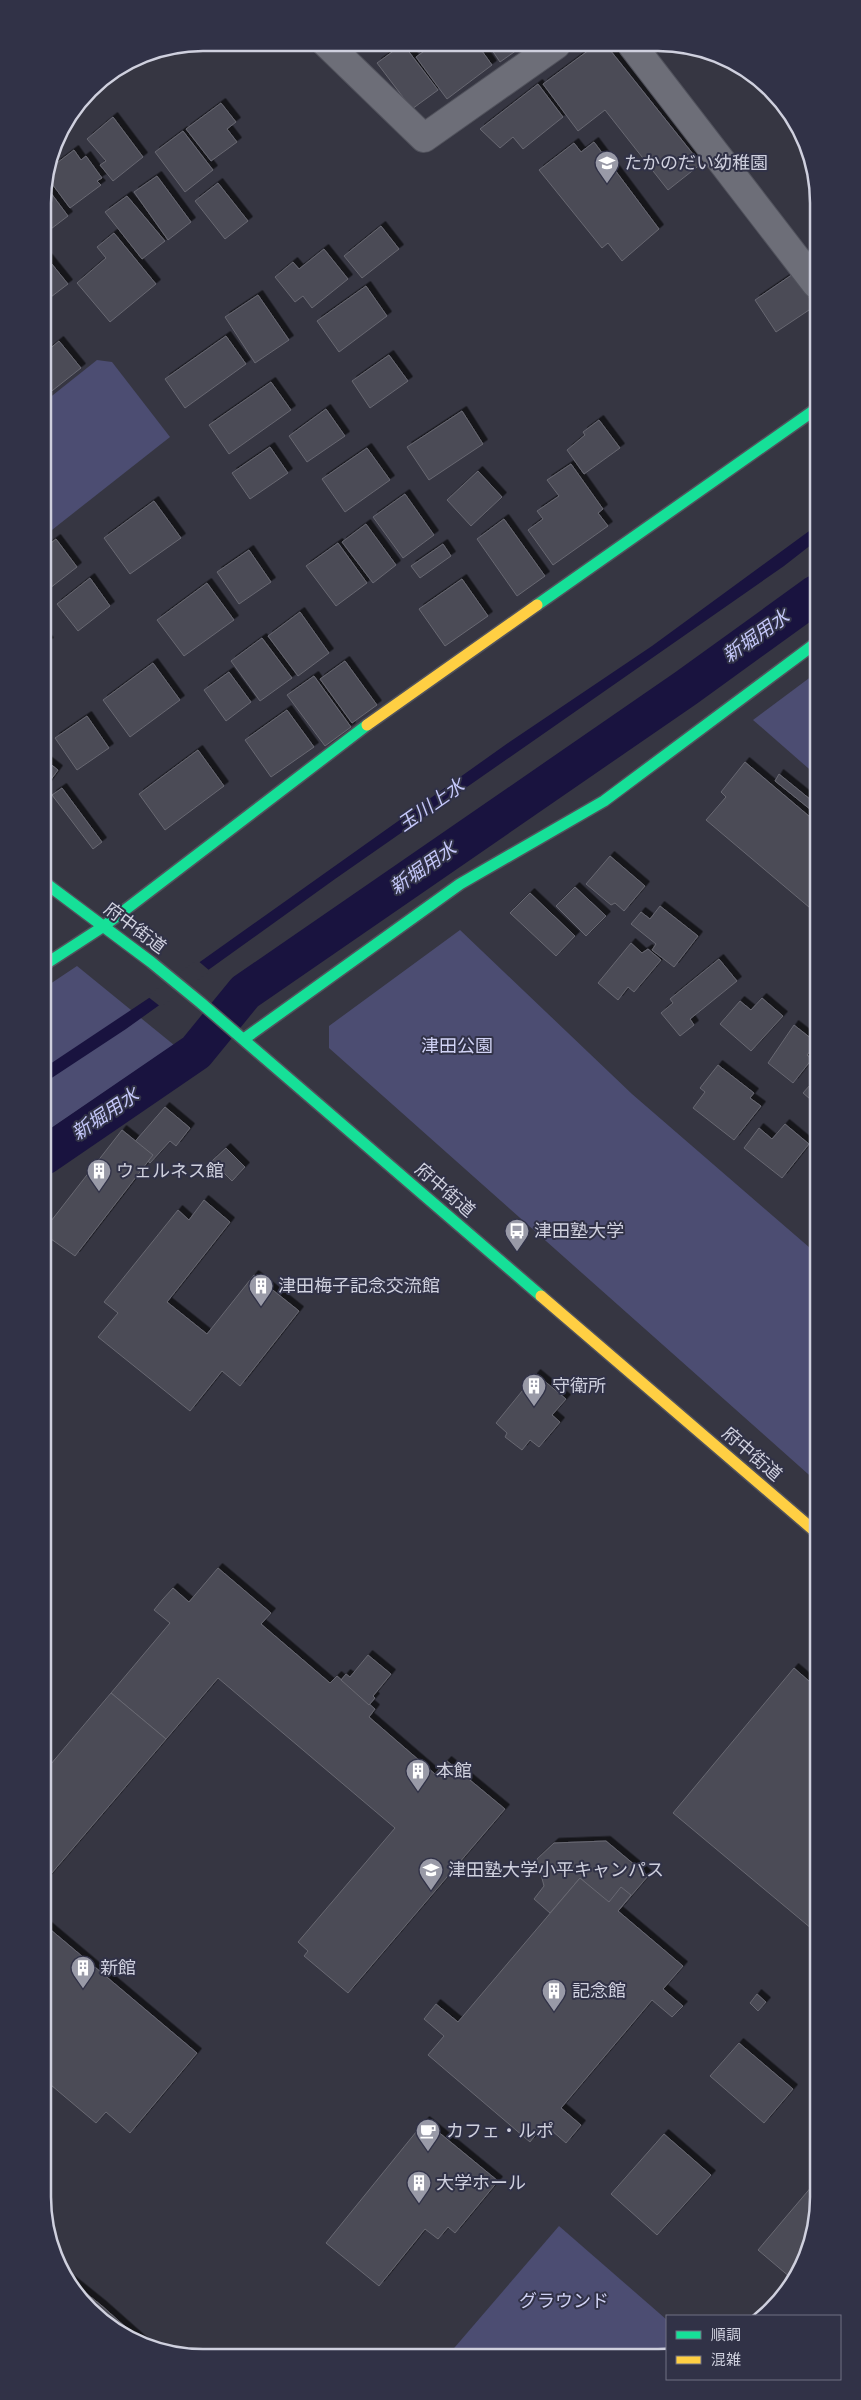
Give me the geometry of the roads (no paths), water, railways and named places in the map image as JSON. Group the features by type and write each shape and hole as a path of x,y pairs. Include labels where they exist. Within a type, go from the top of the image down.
{"street":[{"path":"334,51 424,138 547,51"},
{"path":"637,51 810,276"},
{"path":"52,959 104,926 390,708 810,413"},
{"path":"243,1038 460,884 604,800 810,647"},
{"name":"府中街道","path":"52,888 151,962 211,1011 809,1526"}],"water":[{"name":"玉川上水","path":"810,531 810,546 784,566 335,879 126,1029 52,1078 52,1063 152,996 508,743 652,646"}],"waterway":[{"name":"新堀用水","path":"52,1151 196,1052 245,992 686,688 810,598"}],"place":[{"name":"たかのだい幼稚園","path":"607,184"},
{"name":"ウェルネス館","path":"99,1192"},
{"name":"津田塾大学","path":"517,1252"},
{"name":"津田梅子記念交流館","path":"261,1307"},
{"name":"守衛所","path":"534,1407"},
{"name":"本館","path":"418,1792"},
{"name":"津田塾大学小平キャンパス","path":"431,1891"},
{"name":"新館","path":"83,1989"},
{"name":"記念館","path":"554,2012"},
{"name":"カフェ・ルポ","path":"428,2152"},
{"name":"大学ホール","path":"419,2204"}],"park label":[{"name":"津田公園","path":"457,1046"},
{"name":"グラウンド","path":"564,2301"}]}
